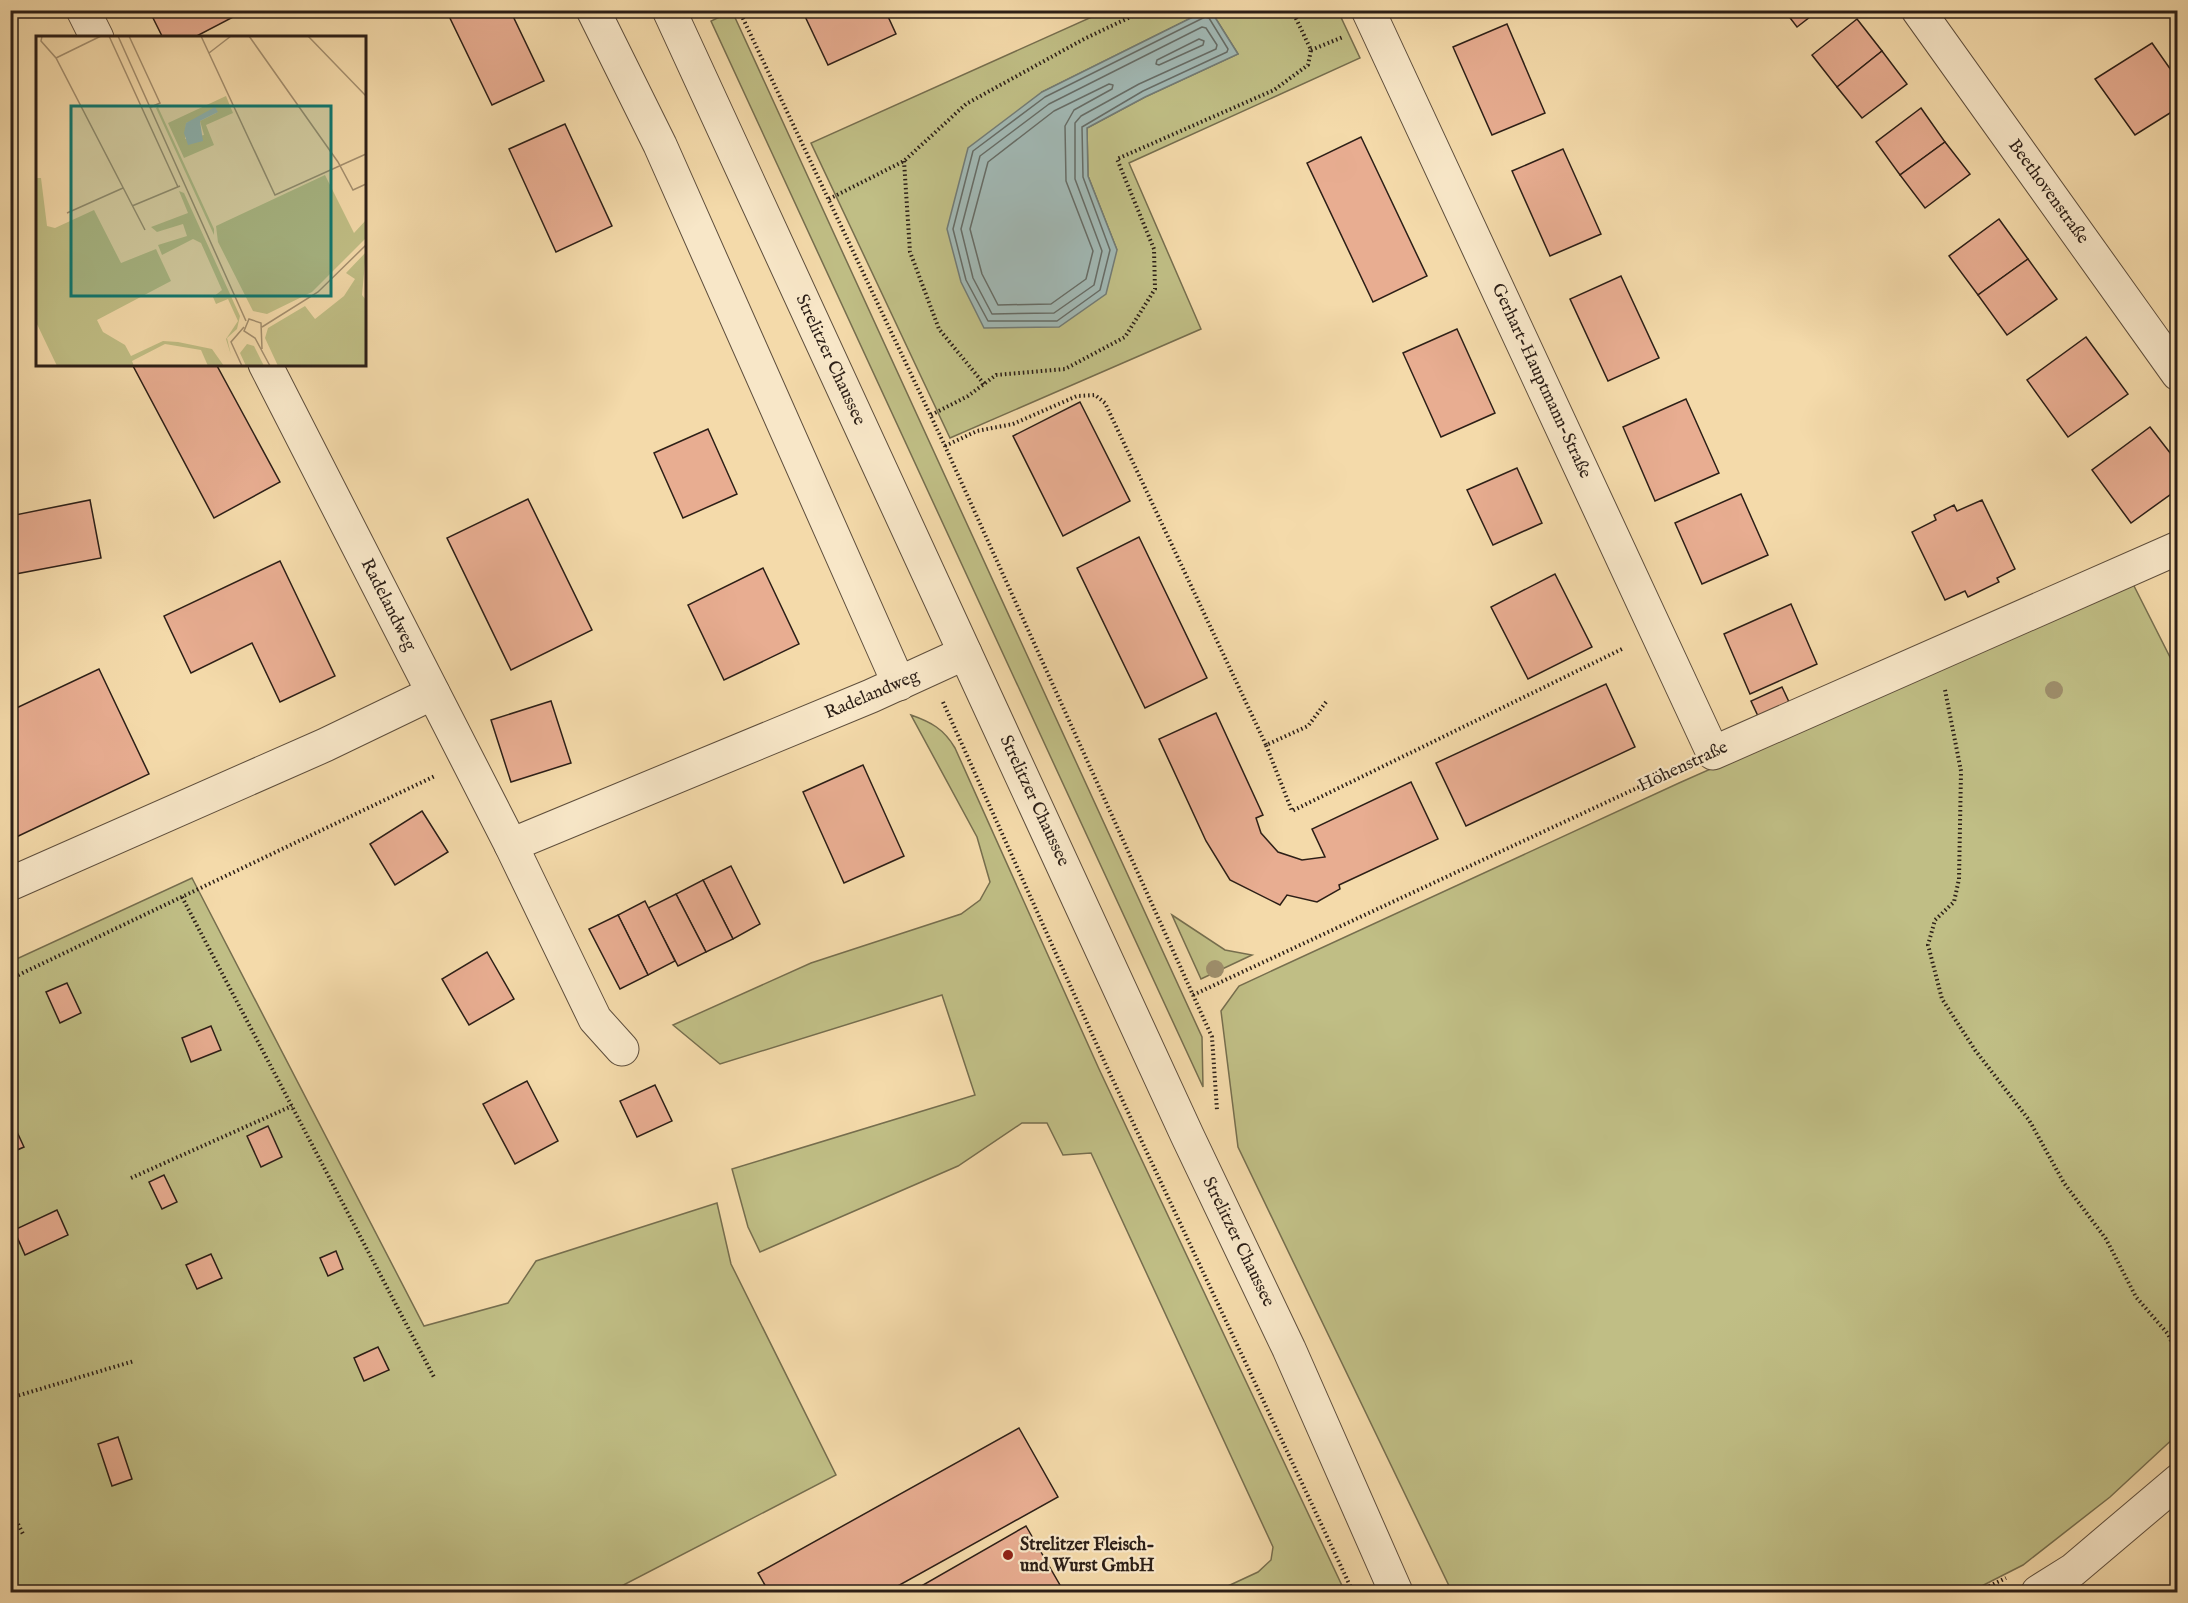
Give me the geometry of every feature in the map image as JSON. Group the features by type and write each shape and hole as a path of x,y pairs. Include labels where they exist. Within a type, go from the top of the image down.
{"street":[{"path":"83,10 96,36"},
{"path":"593,10 660,145 899,684"},
{"name":"Gerhart-Hauptmann-Straße","path":"1368,10 1713,753"},
{"name":"Beethovenstraße","path":"1918,10 2178,374"},
{"name":"Strelitzer Chaussee","path":"670,11 1187,1135 1289,1349 1396,1593"},
{"name":"Radelandweg","path":"266,366 511,845 595,1019 622,1049"},
{"name":"Höhenstraße","path":"1713,753 2178,548"},
{"name":"Radelandweg","path":"511,845 899,684 965,653"},
{"path":"10,884 325,746 433,693"},
{"path":"2050,1589 2178,1481"}],"path":[{"path":"739,10 945,446 977,431 1013,424 1077,396 1095,395 1105,403 1266,746 1292,811 1658,634"},
{"path":"829,199 904,161 966,104 1084,39 1145,10"},
{"path":"931,415 968,396 996,375 1065,369 1125,337 1155,289 1154,249 1117,159 1274,90 1308,65 1311,50 1292,10"},
{"path":"904,161 910,252 939,329 984,384"},
{"name":"Höhenstraße","path":"945,446 1193,996 1713,753"},
{"path":"1932,657 1950,708 1961,771 1959,879 1954,902 1935,920 1928,945 1942,999 1975,1050 2029,1120 2064,1183 2106,1239 2136,1297 2168,1334 2178,1356"},
{"path":"929,671 1105,1063 1353,1593"},
{"path":"1266,746 1308,726 1326,702"},
{"path":"10,980 468,760"},
{"path":"182,897 435,1379"},
{"path":"131,1178 292,1106"},
{"path":"10,1398 134,1361"},
{"path":"10,1508 23,1534"}],"shaded area":[{"path":"732,11 1202,1037 1203,1087 711,21"},
{"path":"1105,11 1205,11 1042,92 1117,250 1088,176 1087,128 1145,97 1238,54 1211,11 1338,11 1360,58 1129,163 1201,329 950,438 811,143"},
{"path":"2132,582 2177,671 2177,1435 2110,1497 2023,1565 1970,1592 1452,1592 1238,1147 1221,1011 1239,986 1679,783"},
{"path":"911,715 936,727 955,748 1099,1069 1345,1592 1215,1592 1258,1572 1271,1560 1273,1547 1091,1153 1063,1155 1047,1123 1022,1123 958,1166 760,1252 748,1227 732,1169 975,1095 942,995 720,1064 673,1025 811,963 961,914 980,900 990,882 977,837"},
{"path":"192,878 424,1326 508,1303 536,1261 717,1203 731,1264 836,1475 610,1592 11,1592 10,962"},
{"path":"1172,915 1225,950 1252,955 1201,979"}],"water":[{"path":"1205,11 1211,11 1238,54 1145,97 1087,128 1088,176 1117,250 1106,294 1059,327 984,328 961,282 947,229 968,148 1042,92"}],"building":[{"path":"149,10 237,10 239,14 197,36 162,36"},
{"path":"446,10 510,10 544,81 492,105"},
{"path":"802,10 885,10 896,34 828,65"},
{"path":"1784,10 1819,10 1797,27"},
{"path":"1857,19 1882,51 1837,87 1812,55"},
{"path":"1507,24 1545,113 1492,135 1453,47"},
{"path":"2152,43 2178,80 2178,108 2135,135 2095,79"},
{"path":"1882,51 1907,84 1862,118 1837,87"},
{"path":"1921,108 1945,142 1900,175 1876,142"},
{"path":"565,124 612,226 556,252 509,149"},
{"path":"1361,137 1427,276 1373,302 1307,163"},
{"path":"1945,142 1970,174 1925,208 1900,175"},
{"path":"1563,149 1601,234 1550,256 1512,171"},
{"path":"1999,219 2028,259 1978,295 1949,256"},
{"path":"2028,259 2057,299 2007,335 1978,295"},
{"path":"1621,276 1659,358 1608,381 1570,299"},
{"path":"1457,329 1495,413 1441,437 1403,353"},
{"path":"2086,337 2128,394 2068,437 2027,380"},
{"path":"133,366 217,366 280,482 214,518"},
{"path":"1686,399 1719,473 1655,501 1623,427"},
{"path":"1080,402 1130,501 1063,536 1013,436"},
{"path":"2150,427 2178,463 2178,489 2131,523 2092,470"},
{"path":"708,429 737,494 683,518 654,453"},
{"path":"1517,468 1542,523 1493,545 1467,490"},
{"path":"1741,494 1768,555 1702,584 1675,523"},
{"path":"528,499 592,630 511,670 447,538"},
{"path":"90,500 101,558 10,575 10,516"},
{"path":"1982,500 2015,569 1997,578 1999,582 1968,597 1965,591 1945,600 1912,532 1936,520 1934,515 1954,505 1957,511"},
{"path":"1139,537 1207,678 1145,708 1077,568"},
{"path":"280,561 335,676 280,702 252,643 191,673 164,616"},
{"path":"763,568 799,644 724,680 688,605"},
{"path":"1555,574 1592,647 1528,679 1491,607"},
{"path":"1791,604 1817,664 1750,694 1724,634"},
{"path":"99,669 149,774 10,840 10,711"},
{"path":"1606,684 1635,747 1466,826 1436,763"},
{"path":"1782,687 1789,702 1758,716 1751,701"},
{"path":"551,701 571,763 511,782 491,720"},
{"path":"1216,713 1263,815 1256,818 1261,833 1278,852 1302,860 1325,857 1312,829 1411,782 1438,839 1339,885 1340,889 1317,902 1287,895 1280,905 1230,880 1206,841 1159,739"},
{"path":"863,765 904,856 844,883 803,792"},
{"path":"422,811 448,852 395,885 370,844"},
{"path":"731,866 760,924 733,939 703,880"},
{"path":"703,880 733,939 706,952 676,894"},
{"path":"676,894 706,952 678,966 648,908"},
{"path":"645,901 675,961 648,975 618,915"},
{"path":"618,915 648,975 620,989 589,929"},
{"path":"487,952 514,999 469,1025 442,979"},
{"path":"67,983 81,1013 60,1023 46,992"},
{"path":"211,1026 221,1050 191,1062 182,1038"},
{"path":"527,1081 558,1141 515,1164 483,1104"},
{"path":"655,1085 672,1121 637,1137 620,1101"},
{"path":"12,1121 24,1147 10,1153 10,1122"},
{"path":"268,1126 282,1157 261,1167 247,1136"},
{"path":"164,1175 177,1202 162,1209 149,1182"},
{"path":"57,1210 68,1235 25,1255 14,1230"},
{"path":"336,1251 343,1269 328,1276 320,1258"},
{"path":"211,1254 222,1278 197,1289 186,1265"},
{"path":"378,1347 389,1370 364,1381 354,1358"},
{"path":"1019,1428 1058,1497 887,1592 769,1592 758,1573"},
{"path":"118,1437 132,1479 112,1486 98,1444"},
{"name":"Strelitzer Fleisch- und Wurst GmbH","path":"1026,1526 1064,1592 927,1592 923,1585"}],"place":[{"name":"Strelitzer Fleisch- und Wurst GmbH","path":"1008,1555"}]}
